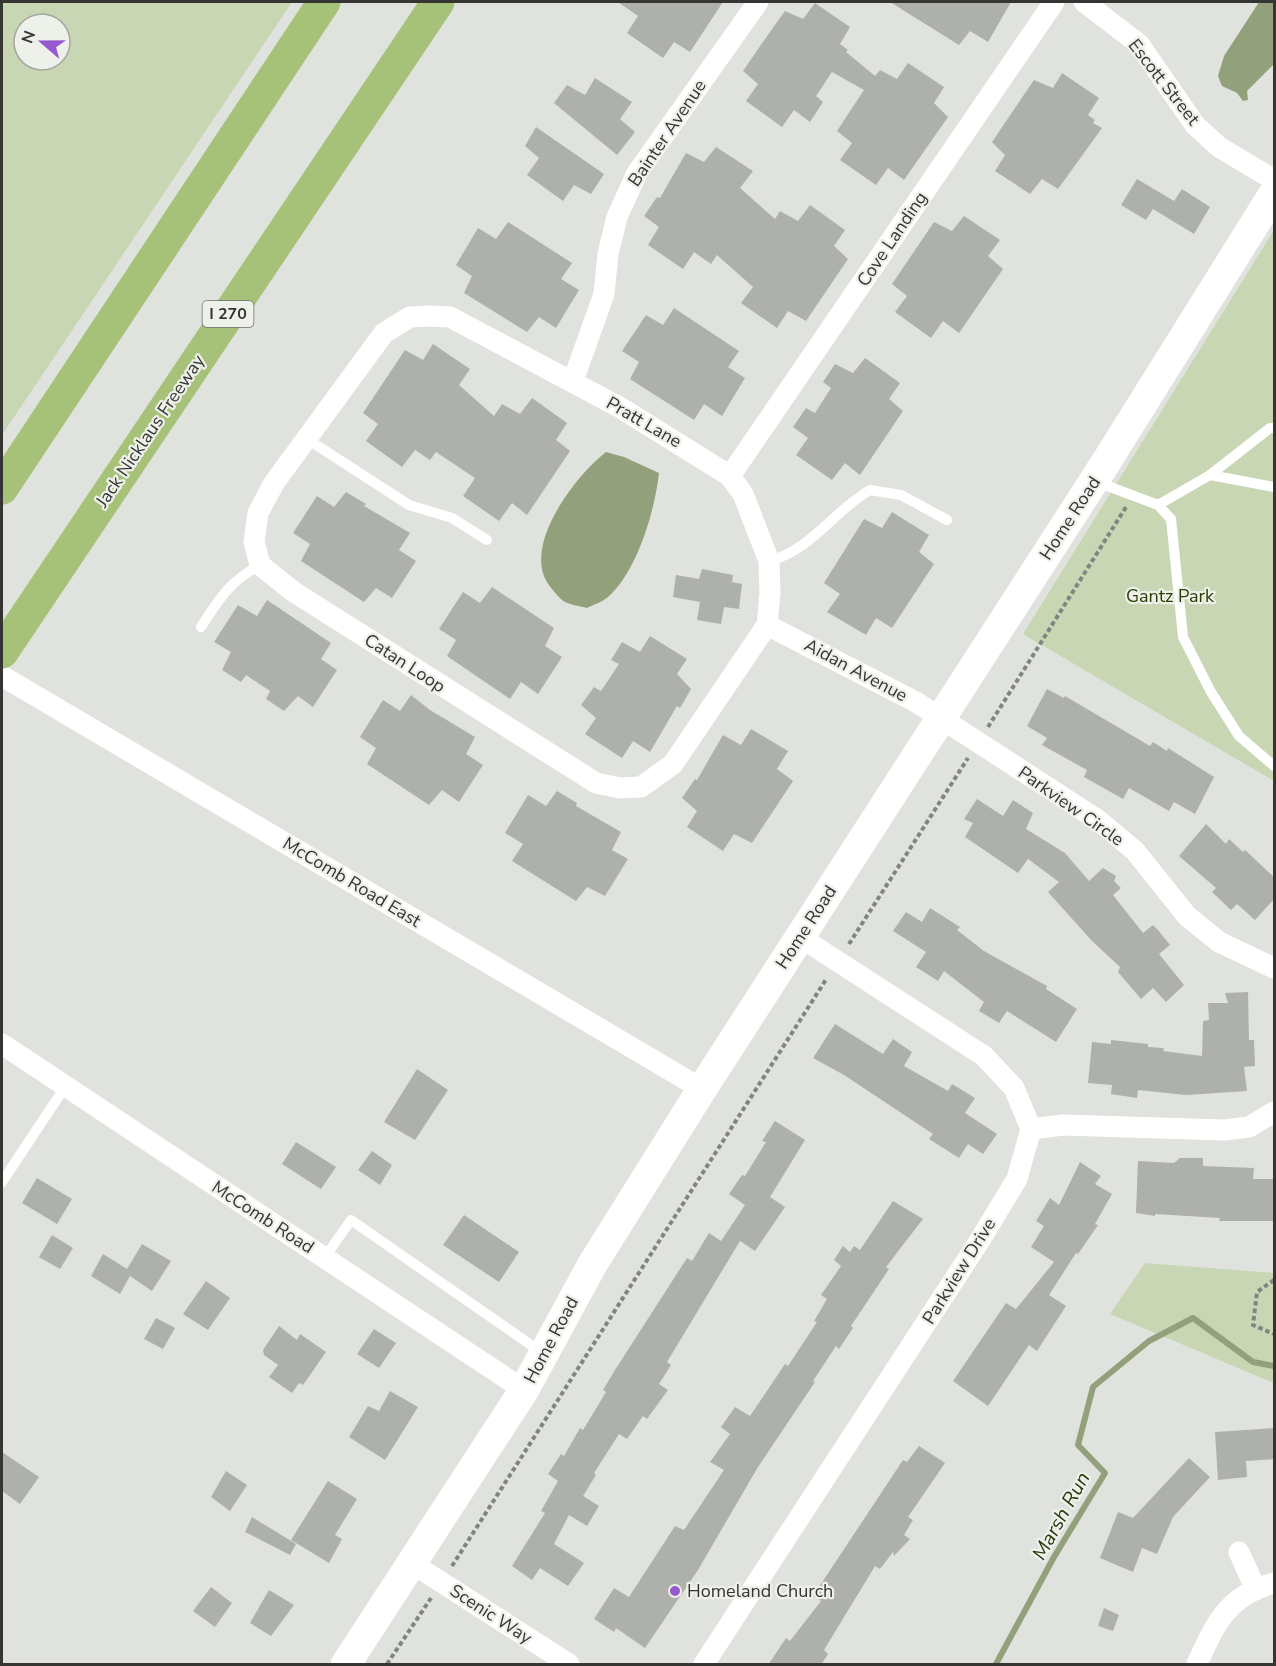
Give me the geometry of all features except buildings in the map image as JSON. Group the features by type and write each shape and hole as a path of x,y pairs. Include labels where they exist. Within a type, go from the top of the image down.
{"highway":[{"path":"2,488 324,2"},
{"name":"Jack Nicklaus Freeway","path":"2,652 438,2"}],"street":[{"name":"Bainter Avenue","path":"573,381 602,303 608,254 617,217 637,173 758,2"},
{"name":"Cove Landing","path":"730,476 1054,2"},
{"name":"Escott Street","path":"1084,2 1139,44 1195,125 1219,147 1275,180"},
{"name":"Home Road","path":"345,1665 525,1390 592,1265 702,1089 1094,481 1275,193"},
{"name":"Pratt Lane","path":"307,439 384,333 410,317 450,317 573,381 687,447 730,476 743,494 769,561 767,625"},
{"path":"260,564 254,542 258,513 274,483 307,439"},
{"name":"Catan Loop","path":"260,564 294,591 471,706 596,783 620,788 641,787 673,764 767,625"},
{"name":"Aidan Avenue","path":"767,625 813,646 942,718"},
{"name":"McComb Road East","path":"2,676 702,1089"},
{"name":"Parkview Circle","path":"942,718 1098,820 1135,851 1187,916 1219,942 1275,968"},
{"path":"800,937 984,1056 1014,1088 1031,1128 1074,1125 1224,1130 1249,1127 1275,1112"},
{"name":"McComb Road","path":"2,1044 525,1390"},
{"name":"Parkview Drive","path":"704,1665 980,1240 1017,1179 1031,1128"},
{"path":"1197,1665 1219,1618 1234,1603 1265,1587 1239,1552"},
{"name":"Scenic Way","path":"413,1564 568,1665"}],"lane":[{"path":"1158,505 1210,475 1270,428 1275,428"},
{"path":"307,439 409,505 452,518 487,540"},
{"path":"1210,475 1275,487"},
{"path":"1094,481 1158,505 1171,519 1183,637 1210,692 1239,736 1275,766"},
{"path":"769,561 787,556 806,543 842,510 870,490 901,495 947,520"},
{"path":"201,627 221,595 239,576 260,564"},
{"path":"2,1182 65,1087"},
{"path":"325,1257 351,1220 544,1354"}],"path":[{"path":"387,1665 1134,496"},
{"path":"1275,1280 1257,1292 1253,1325 1275,1334"}],"green space":[{"path":"2,2 292,2 2,435"},
{"name":"Gantz Park","path":"1274,230 1274,781 1023,634"},
{"path":"1145,1263 1274,1273 1274,1383 1110,1314"}],"shaded area":[{"path":"1259,2 1274,2 1274,64 1247,91 1248,100 1243,101 1237,93 1222,86 1218,76 1224,56"},
{"path":"606,452 624,457 659,473 649,522 628,572 608,597 587,608 565,602 556,594 543,573 541,555 554,515 580,478"}],"waterway":[{"name":"Marsh Run","path":"996,1664 1054,1557 1105,1473 1078,1445 1093,1387 1149,1341 1193,1318 1253,1362 1274,1366"}],"place":[{"name":"Homeland Church","path":"675,1591"}]}
